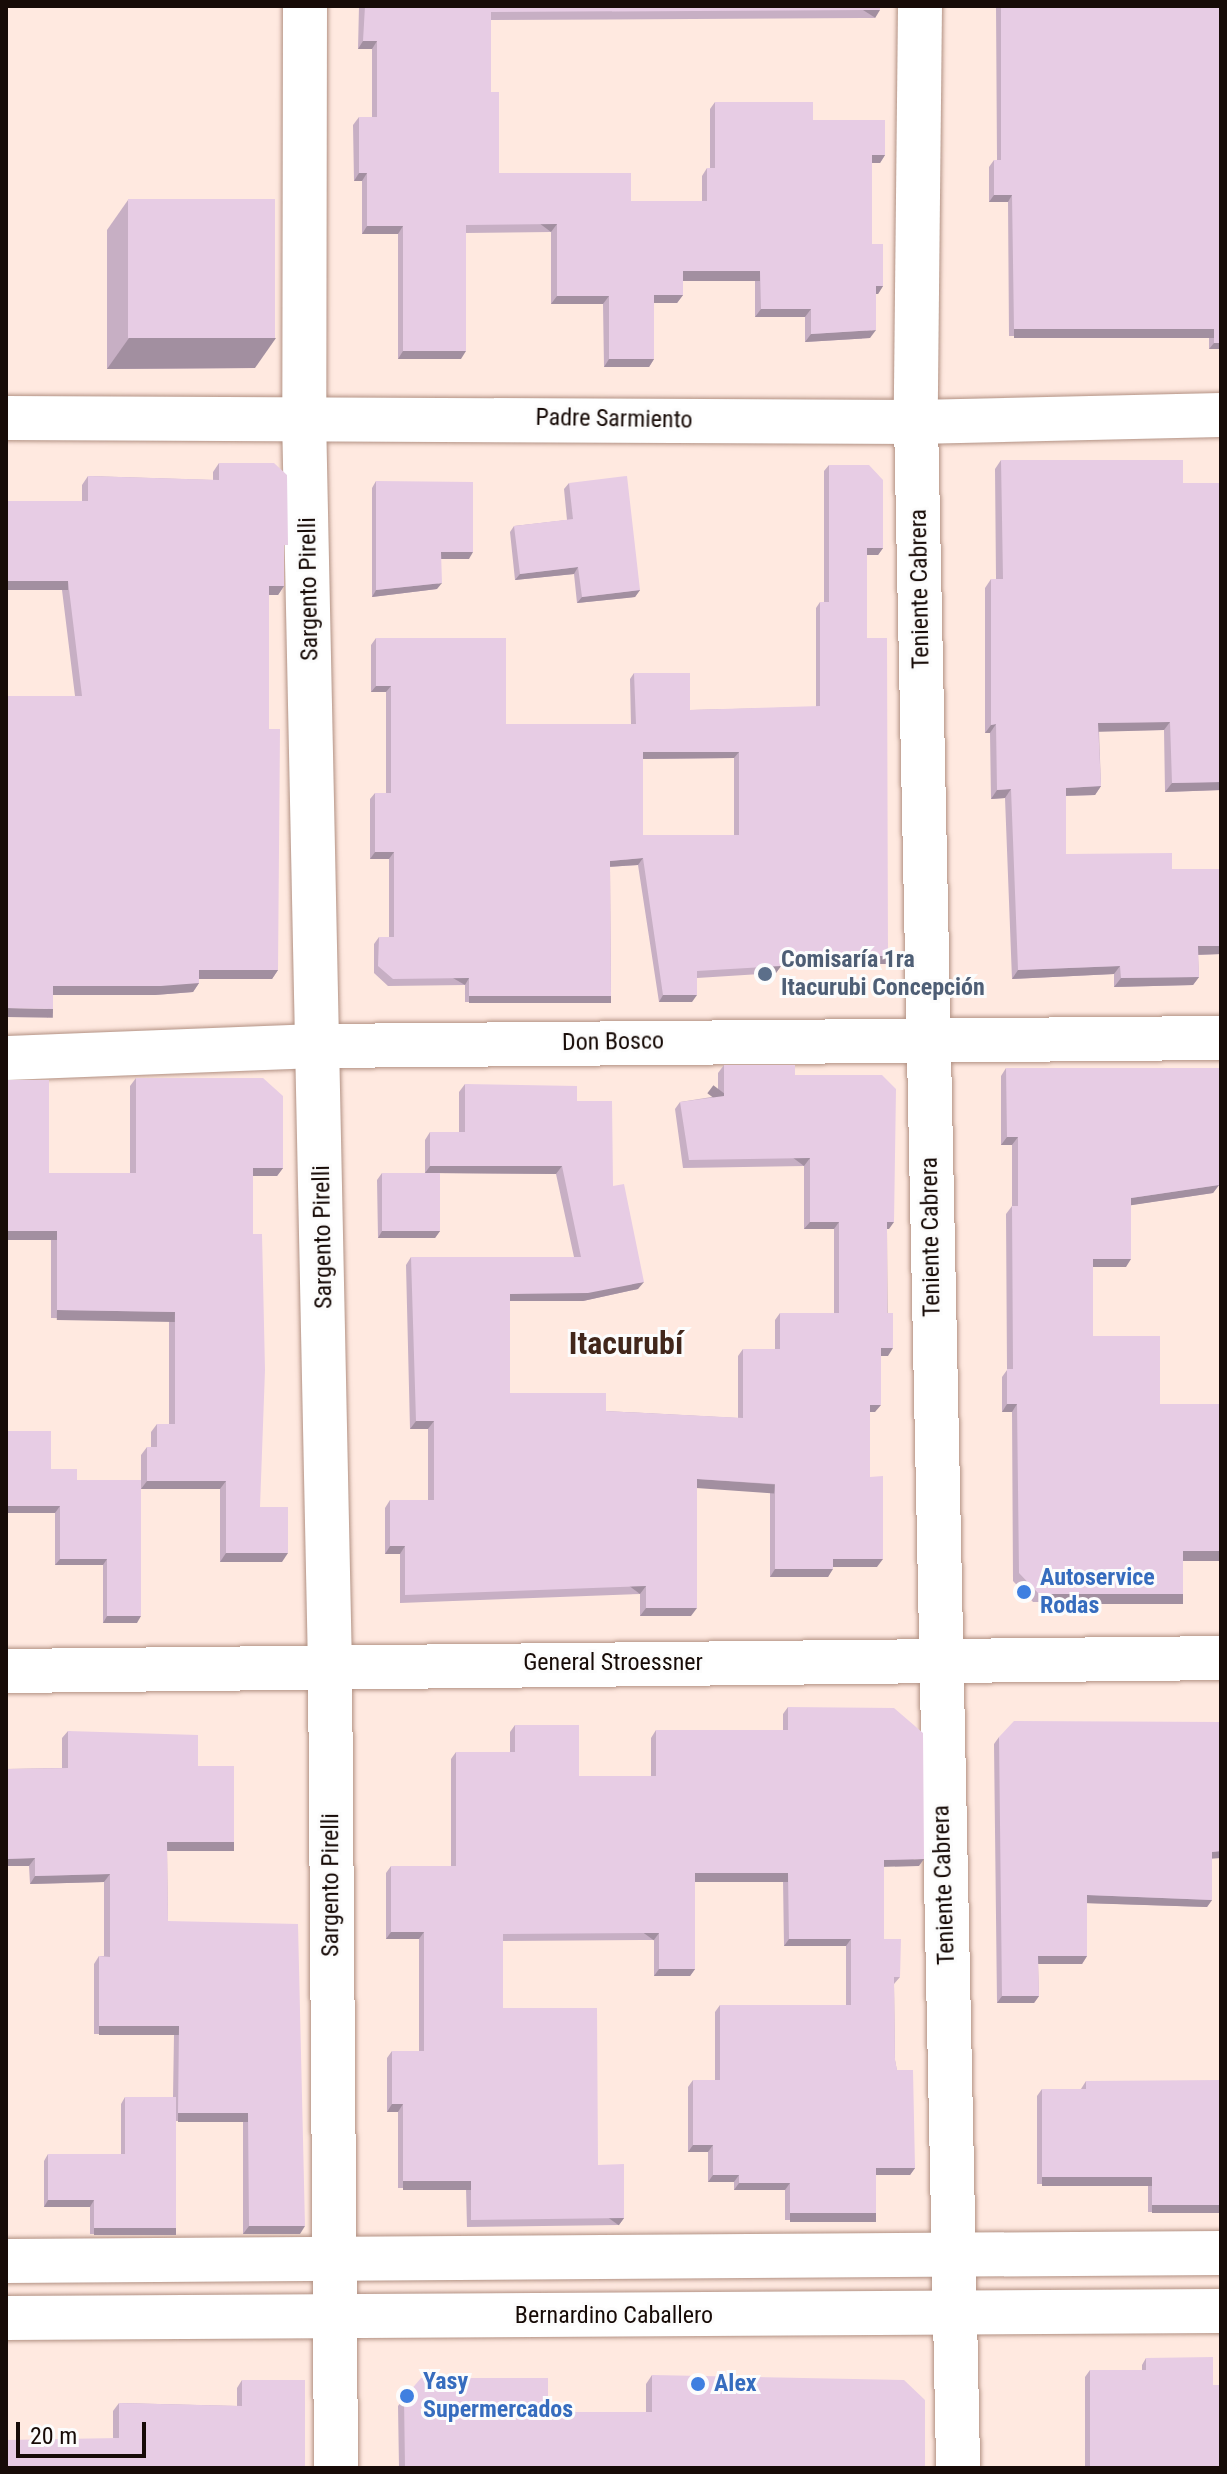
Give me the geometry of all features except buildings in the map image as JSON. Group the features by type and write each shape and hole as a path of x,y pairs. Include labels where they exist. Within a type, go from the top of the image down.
{"main road":[{"name":"Sargento Pirelli","path":"305,6 304,416 320,1046 330,1664 332,2259 336,2468"},
{"name":"Teniente Cabrera","path":"920,6 916,422 938,1661 954,2254 959,2314 958,2468"},
{"name":"Padre Sarmiento","path":"6,418 304,416 916,422 1221,415"},
{"name":"Don Bosco","path":"6,1058 320,1046 928,1038 1221,1038"},
{"name":"General Stroessner","path":"6,1671 330,1664 1221,1658"},
{"path":"6,2261 1221,2253"},
{"name":"Bernardino Caballero","path":"6,2318 1221,2311"}],"place":[{"name":"Comisaría 1ra Itacurubi Concepción","path":"765,974"},
{"name":"Autoservice Rodas","path":"1024,1592"},
{"name":"Alex","path":"698,2384"},
{"name":"Yasy Supermercados","path":"407,2396"}],"district":[{"name":"Itacurubí","path":"626,1343"}]}
